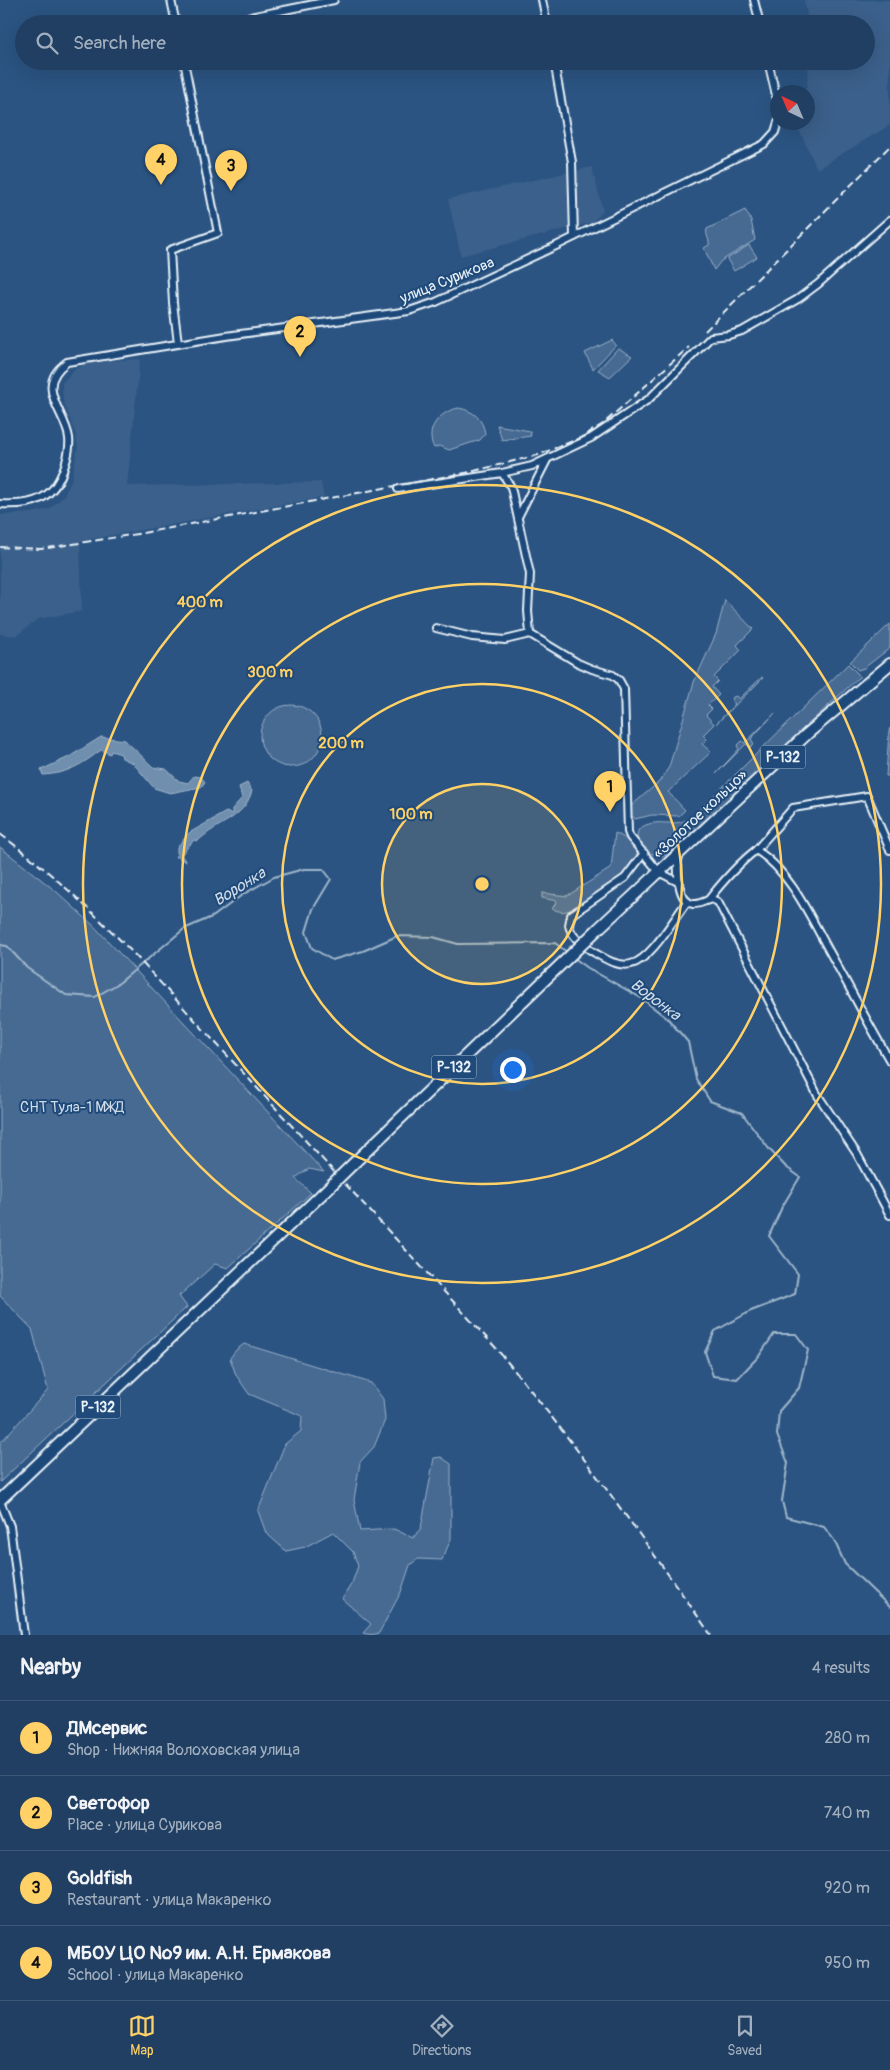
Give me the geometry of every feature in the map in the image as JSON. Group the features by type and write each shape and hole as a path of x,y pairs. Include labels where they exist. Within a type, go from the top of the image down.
{"main road":[{"name":"«Золотое кольцо»","path":"0,1501 599,928 807,734 890,664"}],"street":[{"path":"171,0 174,15"},
{"path":"260,15 334,0"},
{"path":"542,0 545,15"},
{"path":"754,0 758,15"},
{"path":"178,343 170,250 218,234 186,70"},
{"path":"556,70 572,162 574,237"},
{"path":"770,70 774,85"},
{"name":"улица Сурикова","path":"0,504 25,503 42,499 50,494 62,474 69,451 69,436 56,405 52,382 55,374 67,362 178,343 409,311 436,302 764,144 776,130"},
{"path":"398,489 502,473 547,460 591,438 644,404 711,337 742,331 798,299 818,284 890,220"},
{"path":"518,517 547,460"},
{"path":"502,473 511,487 530,574 528,611 530,634"},
{"path":"436,628 472,637 505,640 530,634 578,663 613,675 622,685 629,803 628,830 630,837 659,872 678,882"},
{"path":"709,899 741,862 756,850 793,808 867,796 890,850"},
{"path":"756,850 767,856 806,909 890,1061"},
{"path":"644,853 625,878 571,915 568,923 571,933 592,951 607,960 619,964 634,963 652,949 687,902"},
{"path":"679,854 676,867 678,882 687,902"},
{"path":"687,902 697,904 709,899 715,899 719,903 817,1094 858,1154 890,1215"},
{"path":"0,1501 10,1526 24,1635"}],"shaded area":[{"path":"804,0 890,0 890,125 817,169 799,130 815,130 815,85 807,85 808,70 875,70 875,15 807,15"},
{"path":"592,167 603,211 593,222 461,256 448,199"},
{"path":"140,359 127,486 321,482 324,497 80,541 82,611 38,619 16,636 0,634 0,515 31,513 49,509 63,497 71,481 78,447 76,435 63,400 62,383 75,369 90,362"},
{"path":"101,737 125,740 153,767 166,769 179,781 188,783 194,776 201,777 205,782 201,787 170,793 154,788 133,763 122,758 121,754 111,751 110,754 101,750 88,760 74,767 60,773 43,775 41,770 69,757"},
{"path":"247,783 252,791 243,808 198,841 194,840 181,855 186,862 180,859 180,857 175,857 177,847 189,833 226,812 232,814 232,809 242,798 239,787"}],"green space":[{"path":"745,210 751,220 755,240 721,261 714,270 704,248 709,245 707,229"},
{"path":"749,245 757,257 734,271 727,259"},
{"path":"612,340 616,345 593,369 585,353"},
{"path":"618,348 632,356 610,377 598,370"},
{"path":"459,408 477,416 485,434 480,440 449,450 439,446 434,448 431,434 436,422 446,413"},
{"path":"497,425 530,431 531,436 502,440"},
{"path":"725,600 753,629 737,645 741,650 714,677 718,681 712,687 719,695 708,705 712,709 706,715 714,724 703,735 707,739 702,744 711,752 668,792 685,810 679,816 652,815 635,819 631,815 631,806 659,782 669,767 694,682 716,634"},
{"path":"890,624 890,648 864,668 858,670 850,662"},
{"path":"848,664 860,676 679,845 665,856 660,856 649,852 640,845 637,835 639,829 646,825 679,822 693,816"},
{"path":"762,677 716,724 735,704 732,701 733,697 736,696 739,699"},
{"path":"291,705 308,710 313,714 317,719 322,736 317,753 313,758 308,762 291,767 274,762 269,758 265,753 260,736 265,719 269,714 274,710"},
{"path":"775,713 751,739 754,744 750,747 746,744 715,775 739,749 737,746 742,741 745,743"},
{"path":"890,728 890,776 886,776 889,731"},
{"path":"615,833 627,840 636,849 637,858 630,869 570,910 562,912 552,909 557,901 542,898 542,893 567,896 611,868"},
{"name":"СНТ Тула-1 МЖД","path":"0,847 57,892 94,926 324,1172 309,1169 295,1178 311,1193 228,1268 215,1264 179,1296 187,1307 0,1482 0,1443 48,1390 32,1329 0,1296"},
{"path":"244,1344 371,1383 383,1399 385,1420 374,1447 360,1462 354,1500 360,1531 394,1529 413,1538 421,1528 434,1458 441,1457 451,1464 451,1539 442,1560 418,1559 410,1565 401,1592 379,1633 363,1633 371,1624 342,1599 352,1583 358,1566 353,1552 333,1532 305,1547 286,1551 266,1533 258,1511 285,1444 301,1431 302,1416 249,1394 236,1375 230,1358"}],"waterway":[{"name":"Воронка","path":"0,945 7,946 27,968 66,995 95,997 119,983 184,929 214,916 242,895 274,877 304,869 323,869 331,879 313,909 306,932 312,948 332,960 363,951 397,936 433,937 458,944 555,943 568,953"},
{"name":"Воронка","path":"574,958 641,998 668,1019 688,1042 696,1079 710,1101 742,1113 769,1149 786,1167 800,1177 782,1207 769,1236 798,1274 795,1294 751,1311 715,1331 705,1352 713,1376 737,1379 759,1356 774,1334 796,1334 808,1350 799,1388 779,1411 777,1435 788,1463 782,1501 786,1517 824,1527 834,1540 845,1564 890,1607"}],"railway":[{"path":"705,331 890,146"},
{"path":"0,547 41,549 143,533 470,472 538,455 580,438 603,424 689,347"},
{"path":"0,834 70,891 135,955 495,1347 579,1453 711,1635"}],"place":[{"name":"МБОУ ЦО №9 им. А.Н. Ермакова","path":"161,185"},
{"name":"Goldfish","path":"231,191"},
{"name":"Светофор","path":"300,357"},
{"name":"ДМсервис","path":"610,812"}]}
